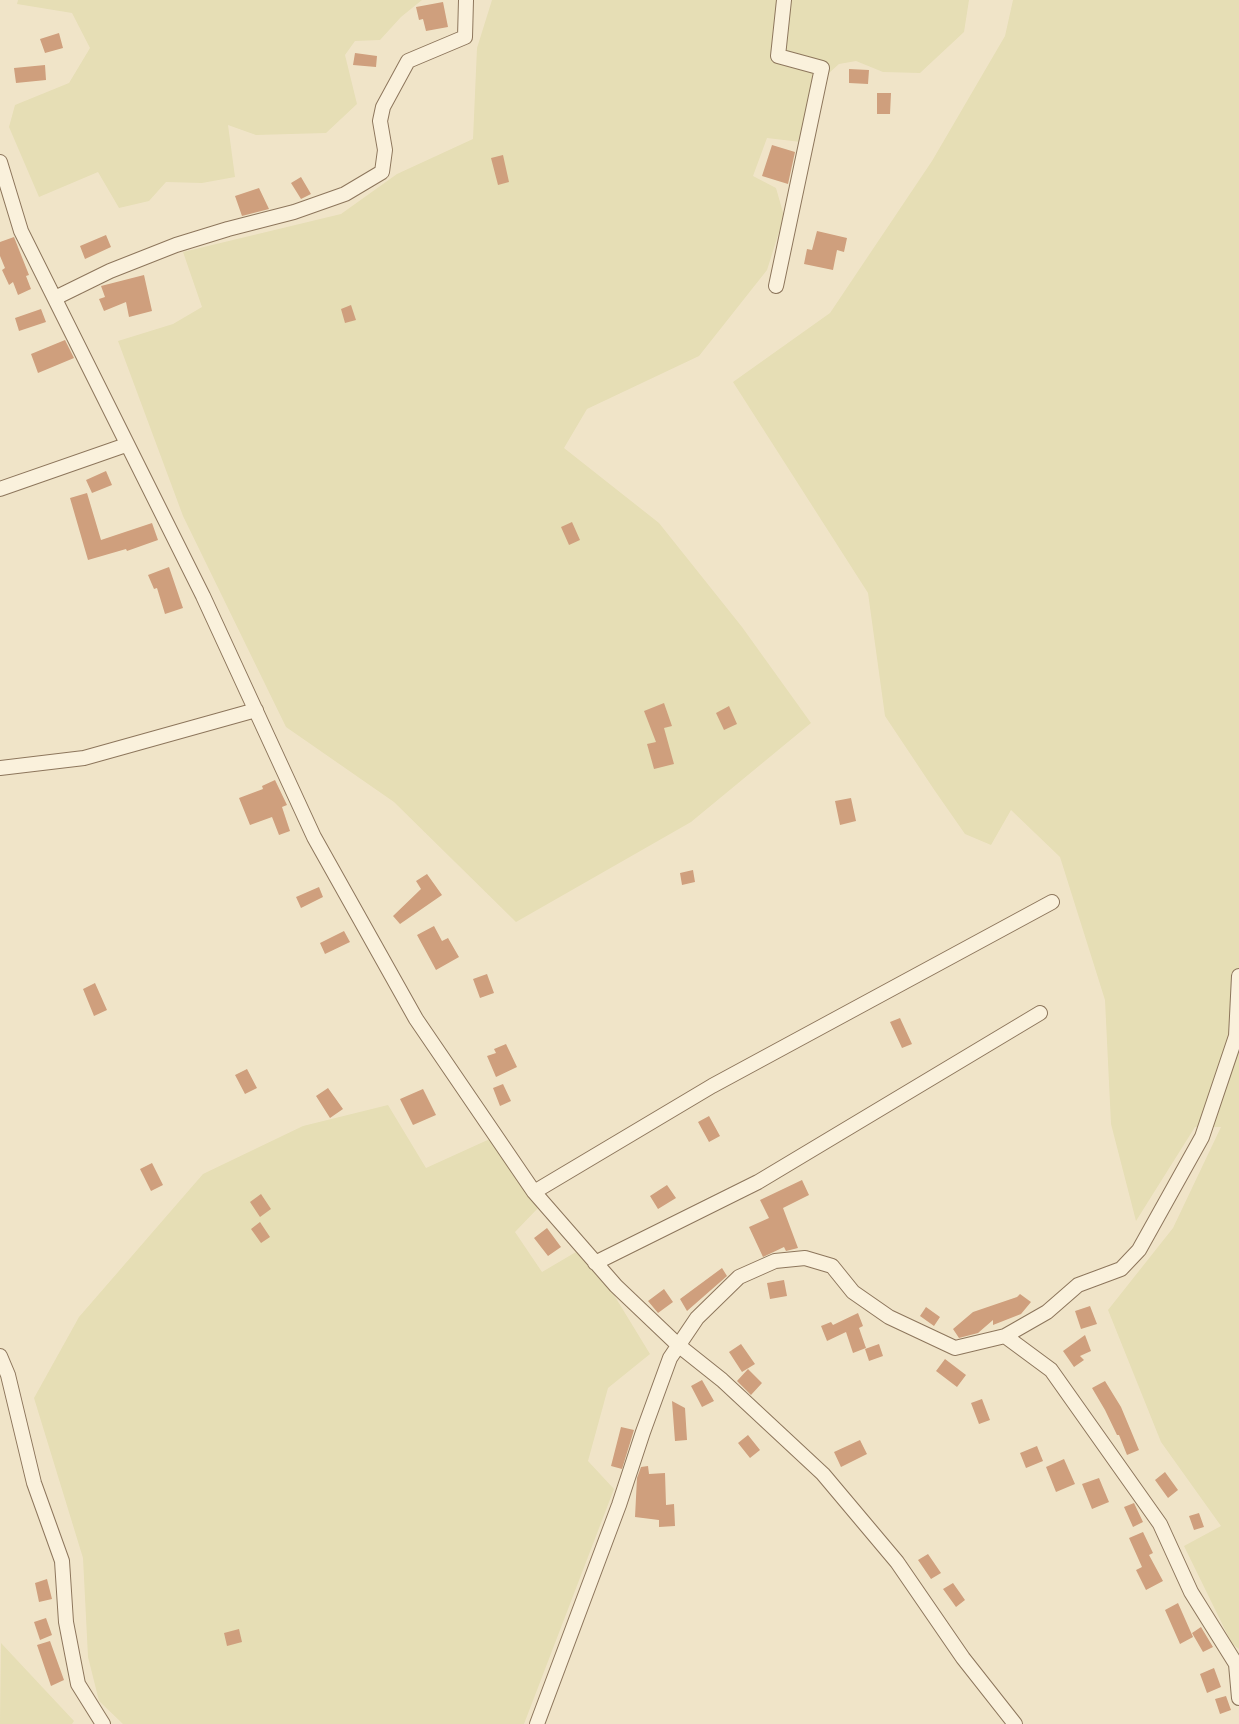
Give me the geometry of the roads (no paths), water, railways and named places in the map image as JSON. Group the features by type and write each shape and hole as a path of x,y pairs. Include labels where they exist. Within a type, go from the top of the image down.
{"street":[{"path":"55,298 110,271 176,245 294,212 345,194 382,172 386,150 380,121 383,107 408,61 465,37 466,0"},
{"path":"776,286 822,68 778,56 784,0"},
{"path":"0,162 21,231 203,596 314,837 416,1019 534,1191 595,1263 678,1345 722,1380 823,1474 897,1562 963,1658 1015,1724"},
{"path":"0,489 126,445"},
{"path":"0,768 84,758 256,710"},
{"path":"534,1191 712,1086 1052,902"},
{"path":"537,1724 619,1505 670,1358 697,1318 739,1277 775,1261 805,1258 832,1266 853,1292 889,1317 955,1348 1005,1336 1047,1312 1078,1285 1121,1269 1139,1250 1203,1137 1236,1036 1239,976"},
{"path":"595,1263 758,1182 1040,1013"},
{"path":"1005,1336 1052,1370 1160,1524 1191,1592 1236,1664 1239,1698"},
{"path":"0,1356 8,1375 34,1483 62,1561 66,1622 78,1684 103,1724"}]}
